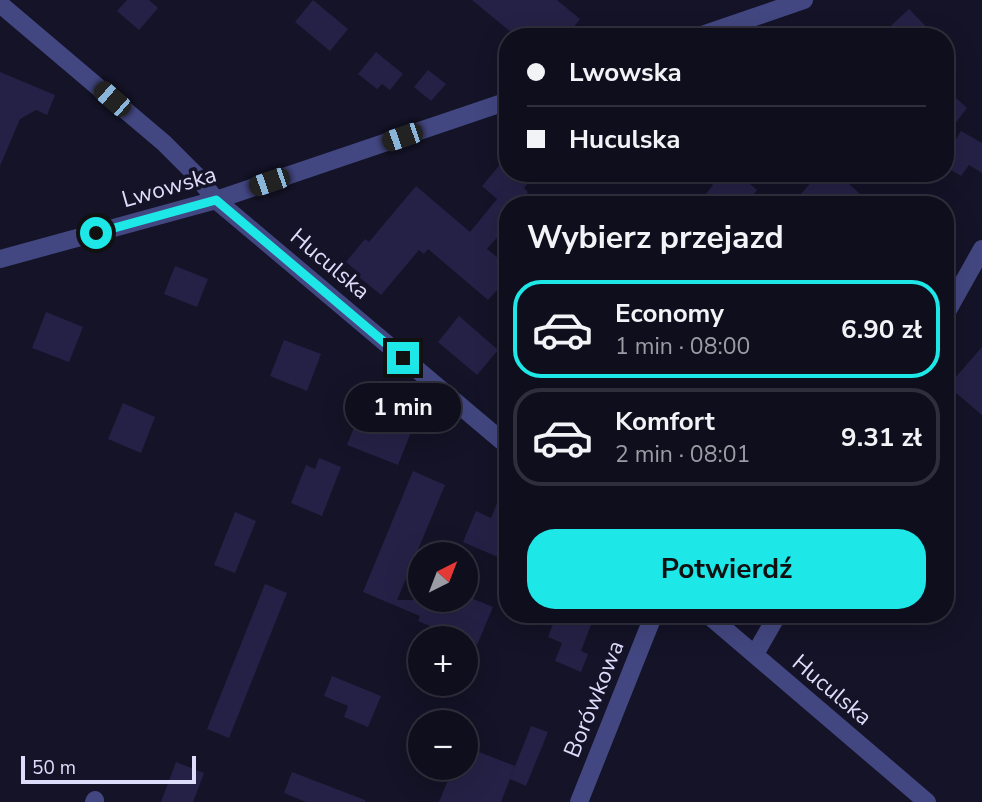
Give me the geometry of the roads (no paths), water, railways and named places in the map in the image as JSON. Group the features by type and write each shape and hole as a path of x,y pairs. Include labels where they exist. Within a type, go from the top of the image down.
{"street":[{"path":"722,28 804,0"},
{"name":"Huculska","path":"0,4 164,143 216,200 499,438"},
{"name":"Lwowska","path":"0,259 216,200 499,104"},
{"path":"954,299 982,249"},
{"name":"Borówkowa","path":"579,802 650,623"},
{"name":"Huculska","path":"718,623 927,802"},
{"path":"755,654 773,623"}]}
